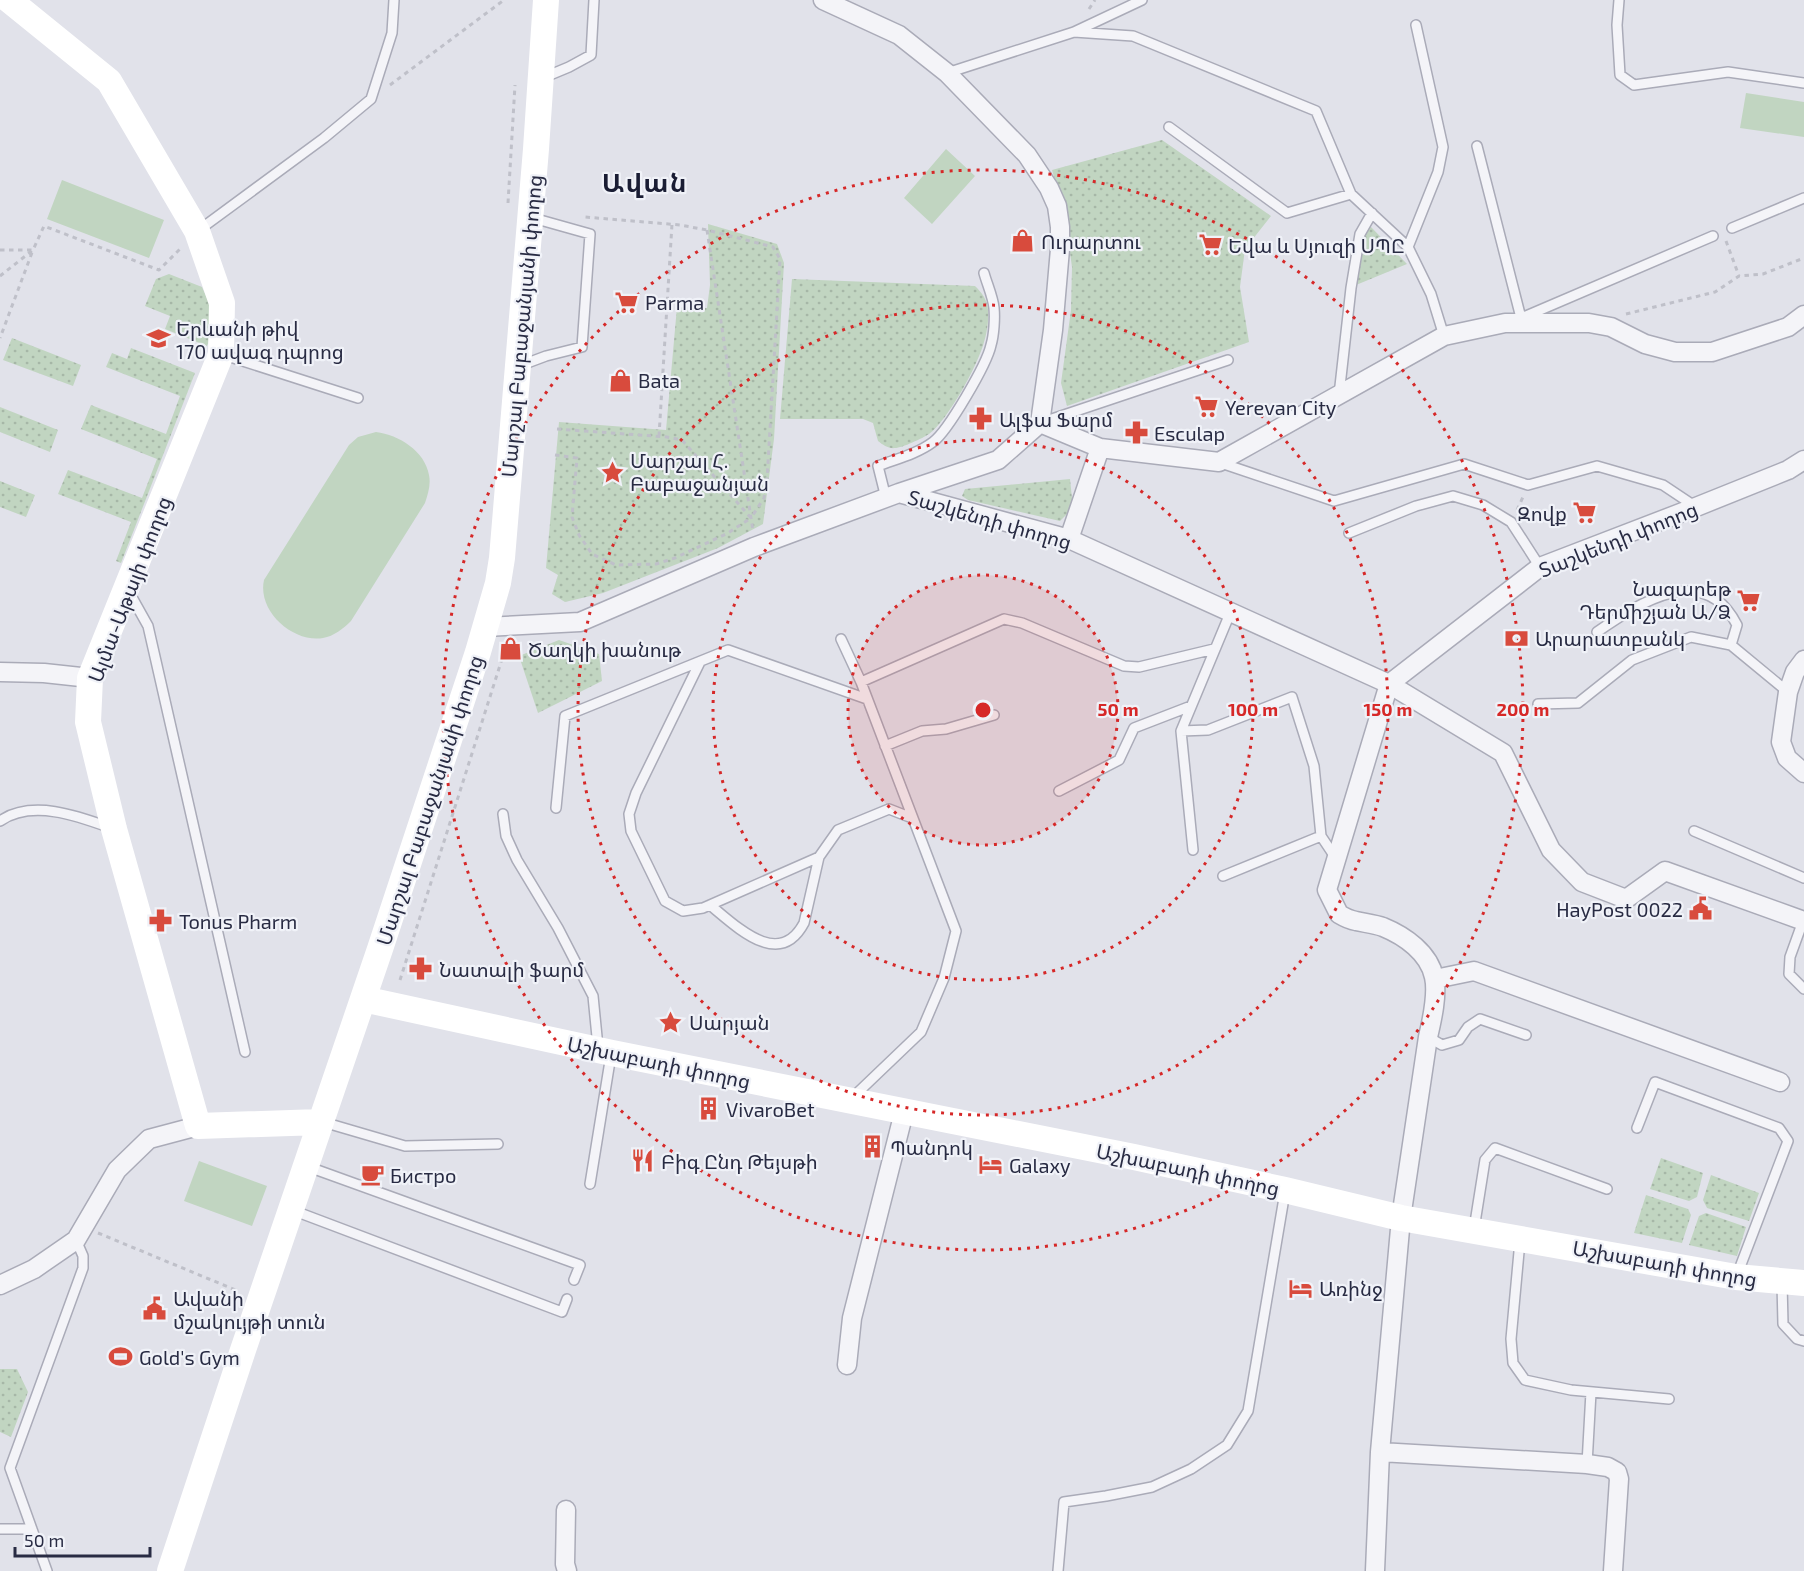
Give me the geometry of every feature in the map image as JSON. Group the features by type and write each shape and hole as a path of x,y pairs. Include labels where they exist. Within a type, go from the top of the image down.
{"street":[{"name":"Ալմա-Աթայի փողոց","path":"9,0 109,81 197,231 222,303 221,354 90,678 88,722 114,829 198,1126"},
{"name":"Մարշալ Բաբաջանյանի փողոց","path":"170,1571 290,1209 363,999 498,583 517,367 518,212 536,148 546,0"},
{"path":"823,0 898,35 947,73 1027,155 1049,188 1057,206 1060,249 1053,330 1040,423 1100,448 1219,462 1444,336 1513,321 1596,324 1611,327 1645,344 1676,352 1712,352 1788,327 1804,315"},
{"name":"Տաշկենդի փողոց","path":"892,495 998,460 1040,423"},
{"path":"1069,539 1100,448"},
{"name":"Տաշկենդի փողոց","path":"1389,684 1540,567 1788,470 1804,460"},
{"path":"485,627 580,622 754,547 892,495"},
{"name":"Տաշկենդի փողոց","path":"892,495 1069,539 1389,684 1503,753 1551,850 1582,882 1626,899 1665,871 1804,921"},
{"path":"1804,660 1795,672 1788,692 1781,742 1787,758 1804,773"},
{"path":"0,672 44,673 90,678"},
{"path":"1375,1571 1380,1452 1401,1218 1428,1037 1433,1018 1435,979 1430,966 1420,952 1404,937 1381,926 1353,921 1339,914 1327,890 1335,857 1389,684"},
{"path":"1435,979 1474,971 1780,1082"},
{"name":"Աշխաբադի փողոց","path":"363,999 605,1051 1123,1155 1401,1218 1736,1277 1793,1283"},
{"path":"847,1365 852,1318 904,1112"},
{"path":"0,1285 34,1269 80,1234 117,1170 148,1139 198,1126 320,1122"},
{"path":"1380,1452 1608,1467 1617,1472 1619,1479 1613,1571"},
{"path":"566,1510 565,1564 567,1571"}],"lane":[{"path":"197,231 324,138 371,99 392,33 394,0"},
{"path":"540,80 591,55 594,0"},
{"path":"947,73 1074,32 1142,0"},
{"path":"1619,0 1617,25 1620,75 1634,84 1728,72 1800,82 1804,89"},
{"path":"1408,247 1438,172 1443,147 1416,25"},
{"path":"1074,32 1133,36 1316,111 1351,194 1408,247 1431,294 1444,336"},
{"path":"1169,127 1287,213 1351,194"},
{"path":"1477,146 1513,321 1713,236"},
{"path":"1728,230 1804,198"},
{"path":"517,367 546,356 582,347 590,234 518,212"},
{"path":"1339,395 1351,288 1360,234 1372,213"},
{"path":"892,495 878,466 918,452 934,441 964,399 991,345 994,309 984,273"},
{"path":"221,354 358,398"},
{"path":"1040,423 1228,360"},
{"path":"1219,462 1334,501 1464,464 1528,485 1597,466 1663,485 1696,507"},
{"path":"1349,532 1416,506 1453,496 1484,505 1511,522 1540,567"},
{"path":"127,588 147,626 245,1052"},
{"path":"1597,632 1623,614 1647,602 1683,590 1699,592 1716,599 1730,612 1737,625 1731,645"},
{"path":"1193,850 1181,731 1231,611"},
{"path":"861,682 1004,619 1022,623 1124,666 1139,667 1214,649"},
{"path":"1538,704 1578,703 1632,660 1691,637 1731,645 1788,692"},
{"path":"841,639 861,682 956,931 944,978 921,1032 849,1101"},
{"path":"556,808 566,716 728,650 867,699"},
{"path":"700,662 636,793 629,814 631,831 665,901 683,911 703,908 819,857"},
{"path":"1181,731 1208,730 1292,698 1314,766 1321,836 1335,857"},
{"path":"1059,791 1119,760 1134,728 1191,706"},
{"path":"885,746 922,731 946,729 994,716"},
{"path":"710,905 758,941 769,945 780,944 799,933 804,923 819,857 838,830 889,809 912,818"},
{"path":"0,821 11,814 42,811 80,817 114,829"},
{"path":"502,814 506,836 517,860 558,928 593,996 605,1051 590,1184"},
{"path":"1694,831 1804,878"},
{"path":"1223,876 1321,836"},
{"path":"1804,921 1790,957 1789,974 1804,989"},
{"path":"1428,1037 1442,1045 1459,1040 1468,1027 1480,1019 1526,1035"},
{"path":"1637,1128 1655,1082 1779,1128 1788,1141 1736,1277"},
{"path":"320,1122 405,1146 498,1144"},
{"path":"1474,1231 1485,1160 1495,1148 1607,1189"},
{"path":"305,1166 580,1265 574,1280"},
{"path":"1058,1571 1064,1502 1106,1497 1152,1487 1191,1469 1227,1445 1248,1411 1285,1190"},
{"path":"290,1209 562,1312 567,1299"},
{"path":"47,1571 10,1468 83,1268 80,1234"},
{"path":"1520,1239 1511,1339 1513,1363 1525,1380 1571,1390 1669,1399"},
{"path":"1793,1283 1783,1324 1797,1339 1804,1341"},
{"path":"1587,1464 1591,1392"},
{"path":"0,1463 10,1468"},
{"path":"0,1529 32,1528"}],"path":[{"path":"371,99 504,0"},
{"path":"515,85 518,212"},
{"path":"555,455 577,458 572,517 579,535 592,554 616,565 656,564 675,558 728,532 751,518 764,498 767,480 780,259 773,247 707,230 672,224 580,217"},
{"path":"659,436 672,224"},
{"path":"0,338 44,226 159,270 197,231"},
{"path":"707,230 754,547"},
{"path":"1728,230 1739,276"},
{"path":"0,250 33,250"},
{"path":"0,276 33,250"},
{"path":"1596,324 1637,310 1715,292 1739,276 1763,274 1804,258"},
{"path":"557,429 659,436 682,440 751,518"},
{"path":"1511,522 1528,485"},
{"path":"400,980 502,659"},
{"path":"80,1234 238,1291"}],"green space":[{"path":"1746,93 1804,102 1804,137 1740,128"},
{"path":"1162,140 1271,216 1245,249 1240,287 1249,342 1067,406 1061,383 1071,310 1072,267 1064,211 1052,170"},
{"path":"946,149 975,176 932,224 904,198"},
{"path":"62,180 164,220 149,258 47,219"},
{"path":"708,224 777,244 784,263 774,439 763,524 718,548 603,593 565,602 552,594 558,575 546,568 559,422 666,430 677,307 707,308 710,285"},
{"path":"1371,227 1407,264 1356,285 1364,229"},
{"path":"169,274 202,287 217,321 207,346 165,329 170,316 145,306 156,279"},
{"path":"792,279 975,286 984,296 987,306 988,322 985,338 969,378 937,427 917,440 893,448 878,441 873,423 863,419 780,419"},
{"path":"12,338 81,365 73,386 3,360"},
{"path":"131,348 195,373 121,563 116,561 131,522 58,494 68,470 142,498 157,459 81,429 91,405 166,434 180,396 106,367 112,353 127,359"},
{"path":"0,407 58,430 50,452 0,432"},
{"path":"376,432 393,437 410,446 427,466 430,479 425,503 351,621 338,632 327,637 312,638 300,635 289,630 272,613 263,592 264,580 349,445 358,437"},
{"path":"1070,479 1073,508 1060,521 968,500 962,496 965,489"},
{"path":"0,481 35,495 26,517 0,507"},
{"path":"559,640 599,654 602,681 538,713 519,656"},
{"path":"1661,1158 1703,1173 1697,1197 1689,1201 1650,1189"},
{"path":"199,1161 267,1186 252,1226 184,1201"},
{"path":"1711,1175 1759,1193 1749,1221 1707,1208 1703,1200"},
{"path":"1646,1195 1688,1209 1691,1215 1682,1243 1634,1233"},
{"path":"1706,1213 1746,1227 1737,1256 1689,1245 1699,1216"},
{"path":"0,1369 17,1369 28,1392 11,1437 0,1432"}],"place":[{"name":"Ուրարտու","path":"1023,241"},
{"name":"Եվա և Սյուզի ՍՊԸ","path":"1210,245"},
{"name":"Parma","path":"627,302"},
{"name":"Երևանի թիվ 170 ավագ դպրոց","path":"158,339"},
{"name":"Bata","path":"620,380"},
{"name":"Yerevan City","path":"1207,407"},
{"name":"Ալֆա Ֆարմ","path":"981,419"},
{"name":"Esculap","path":"1136,433"},
{"name":"Մարշալ Հ. Բաբաջանյան","path":"612,472"},
{"name":"Զովք","path":"1585,513"},
{"name":"Նազարեթ Դերմիշյան Ա/Ձ","path":"1749,600"},
{"name":"Արարատբանկ","path":"1517,638"},
{"name":"Ծաղկի խանութ","path":"510,649"},
{"name":"HayPost 0022","path":"1701,909"},
{"name":"Tonus Pharm","path":"161,921"},
{"name":"Նատալի ֆարմ","path":"421,969"},
{"name":"Սարյան","path":"671,1022"},
{"name":"VivaroBet","path":"708,1109"},
{"name":"Պանդոկ","path":"872,1147"},
{"name":"Բիգ Ընդ Թեյսթի","path":"643,1161"},
{"name":"Galaxy","path":"991,1165"},
{"name":"Бистро","path":"372,1175"},
{"name":"Առինջ","path":"1301,1288"},
{"name":"Ավանի մշակույթի տուն","path":"155,1309"},
{"name":"Gold's Gym","path":"121,1357"}],"district":[{"name":"Ավան","path":"645,181"}]}
